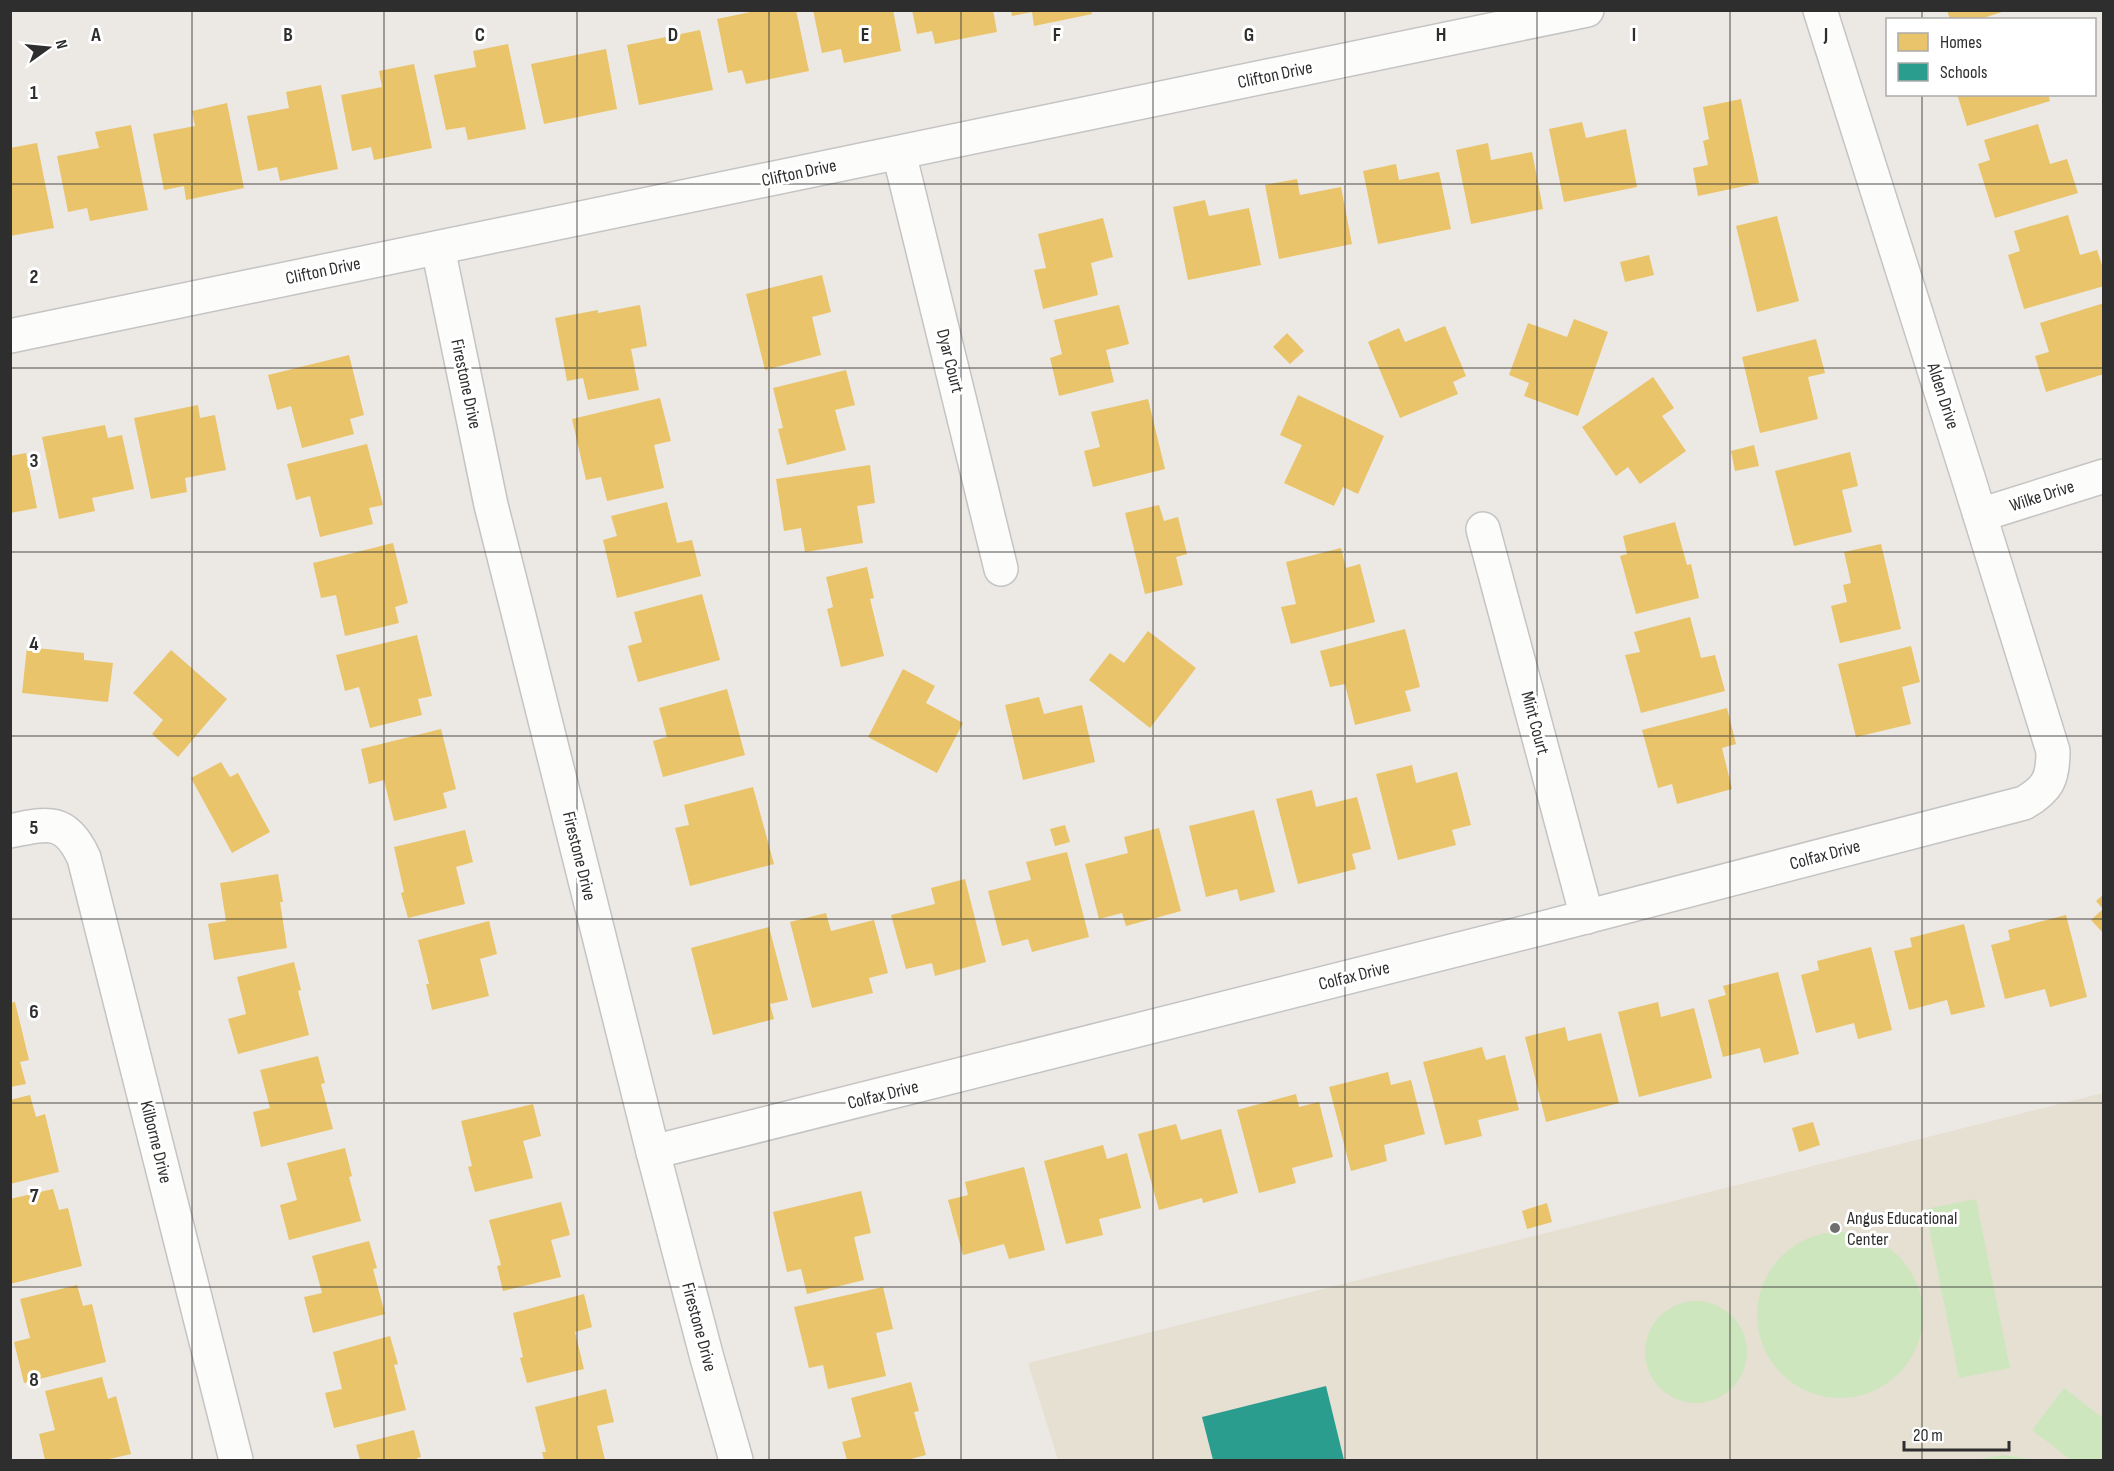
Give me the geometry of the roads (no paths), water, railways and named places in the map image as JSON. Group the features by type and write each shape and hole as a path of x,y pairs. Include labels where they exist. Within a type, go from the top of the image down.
{"street":[{"name":"Alden Drive","path":"1820,10 2053,751 2053,767 2048,783"},
{"name":"Clifton Drive","path":"10,336 1576,12"},
{"name":"Dyar Court","path":"898,153 1001,569"},
{"name":"Firestone Drive","path":"438,248 494,517 653,1152 712,1380 736,1461"},
{"name":"Wilke Drive","path":"1980,515 2103,476"},
{"name":"Mint Court","path":"1483,530 1587,917"},
{"name":"Colfax Drive","path":"653,1152 1587,917 2024,803 2038,795 2048,783"},
{"name":"Kilborne Drive","path":"10,831 48,825 65,830 76,841 84,858 236,1461"}],"place":[{"name":"Angus Educational Center","path":"1835,1228"}]}
